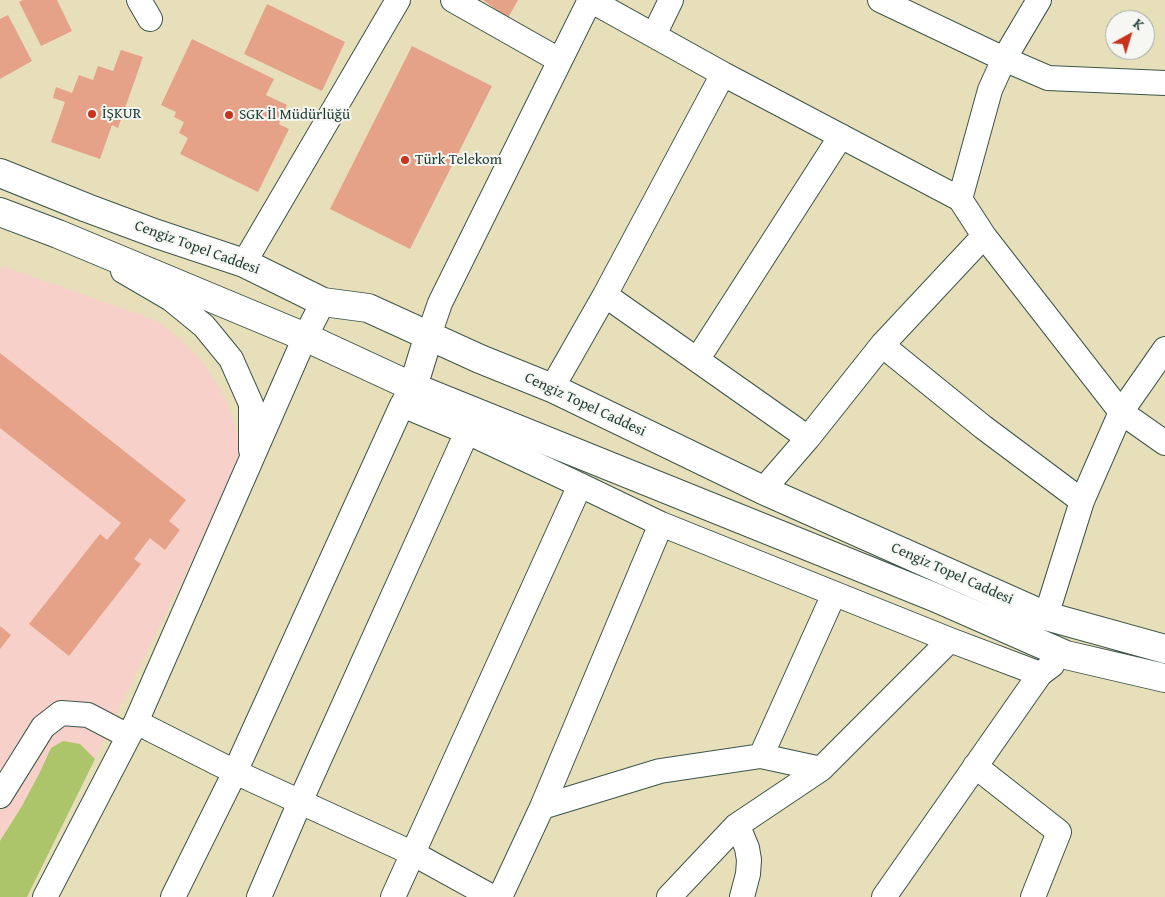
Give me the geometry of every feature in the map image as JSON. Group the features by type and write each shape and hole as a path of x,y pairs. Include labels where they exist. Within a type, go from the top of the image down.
{"main road":[{"name":"Cengiz Topel Caddesi","path":"0,173 157,234 244,263 323,302 368,308 480,359 552,388 763,490 1046,616 1165,649"},
{"name":"Cengiz Topel Caddesi","path":"0,212 58,234 305,337 407,396 934,597 1066,655 1165,678"},
{"path":"407,396 429,336"}],"street":[{"path":"244,263 398,0"},
{"path":"453,0 559,60"},
{"path":"429,336 440,303 590,0 723,74 960,199 984,236 1121,412 1165,443"},
{"path":"654,35 671,0"},
{"path":"880,0 909,6 1004,59 1048,78 1165,83"},
{"path":"960,199 990,90 1004,59 1039,0"},
{"path":"552,388 605,296 723,74"},
{"path":"697,360 841,136"},
{"path":"58,234 171,299 204,326 231,358 251,404 250,462"},
{"path":"763,490 808,438 882,345 984,236"},
{"path":"605,296 808,438"},
{"path":"45,897 132,729 305,337 323,302"},
{"path":"882,345 983,427 1082,501"},
{"path":"1046,616 1082,501 1121,412 1165,349"},
{"path":"173,897 235,772 407,396 467,432 661,524 950,640 1040,674"},
{"path":"259,897 467,432"},
{"path":"394,897 580,485"},
{"path":"500,897 542,806 661,524"},
{"path":"761,756 834,594"},
{"path":"669,897 736,826 821,769 950,640"},
{"path":"884,897 1040,674 1066,655"},
{"path":"0,796 43,727 61,713 88,715 132,729 235,772 414,854 492,897"},
{"path":"542,806 660,771 761,756 821,769"},
{"path":"975,766 1059,832 1033,897"},
{"path":"736,826 747,848 749,860 748,874 742,897"}],"shaded area":[{"path":"3,266 158,321 202,361 221,390 234,420 239,443 237,468 27,897 0,897 0,270"}],"green space":[{"path":"63,741 80,744 95,759 27,897 0,897 0,841 22,806 51,748"}],"building":[{"path":"23,0 57,0 72,31 41,46 19,2"},
{"path":"483,0 518,0 508,18"},
{"path":"267,4 345,42 322,91 244,54"},
{"path":"8,15 32,61 0,79 0,19"},
{"name":"SGK İl Müdürlüğü","path":"192,39 274,79 266,95 287,105 279,124 289,129 258,192 180,154 188,138 179,133 184,122 174,117 176,112 161,105"},
{"path":"412,46 492,86 410,249 330,209"},
{"name":"İŞKUR","path":"121,50 143,57 118,128 112,125 100,159 51,142 65,102 53,98 56,87 72,93 79,75 93,80 98,66 113,71"},
{"path":"0,353 186,500 169,521 180,530 165,550 150,538 134,559 141,564 69,656 29,624 100,534 107,540 121,523 0,428"},
{"path":"0,626 11,635 0,649"}],"place":[{"name":"İŞKUR","path":"92,114"},
{"name":"SGK İl Müdürlüğü","path":"229,115"},
{"name":"Türk Telekom","path":"405,160"}]}
